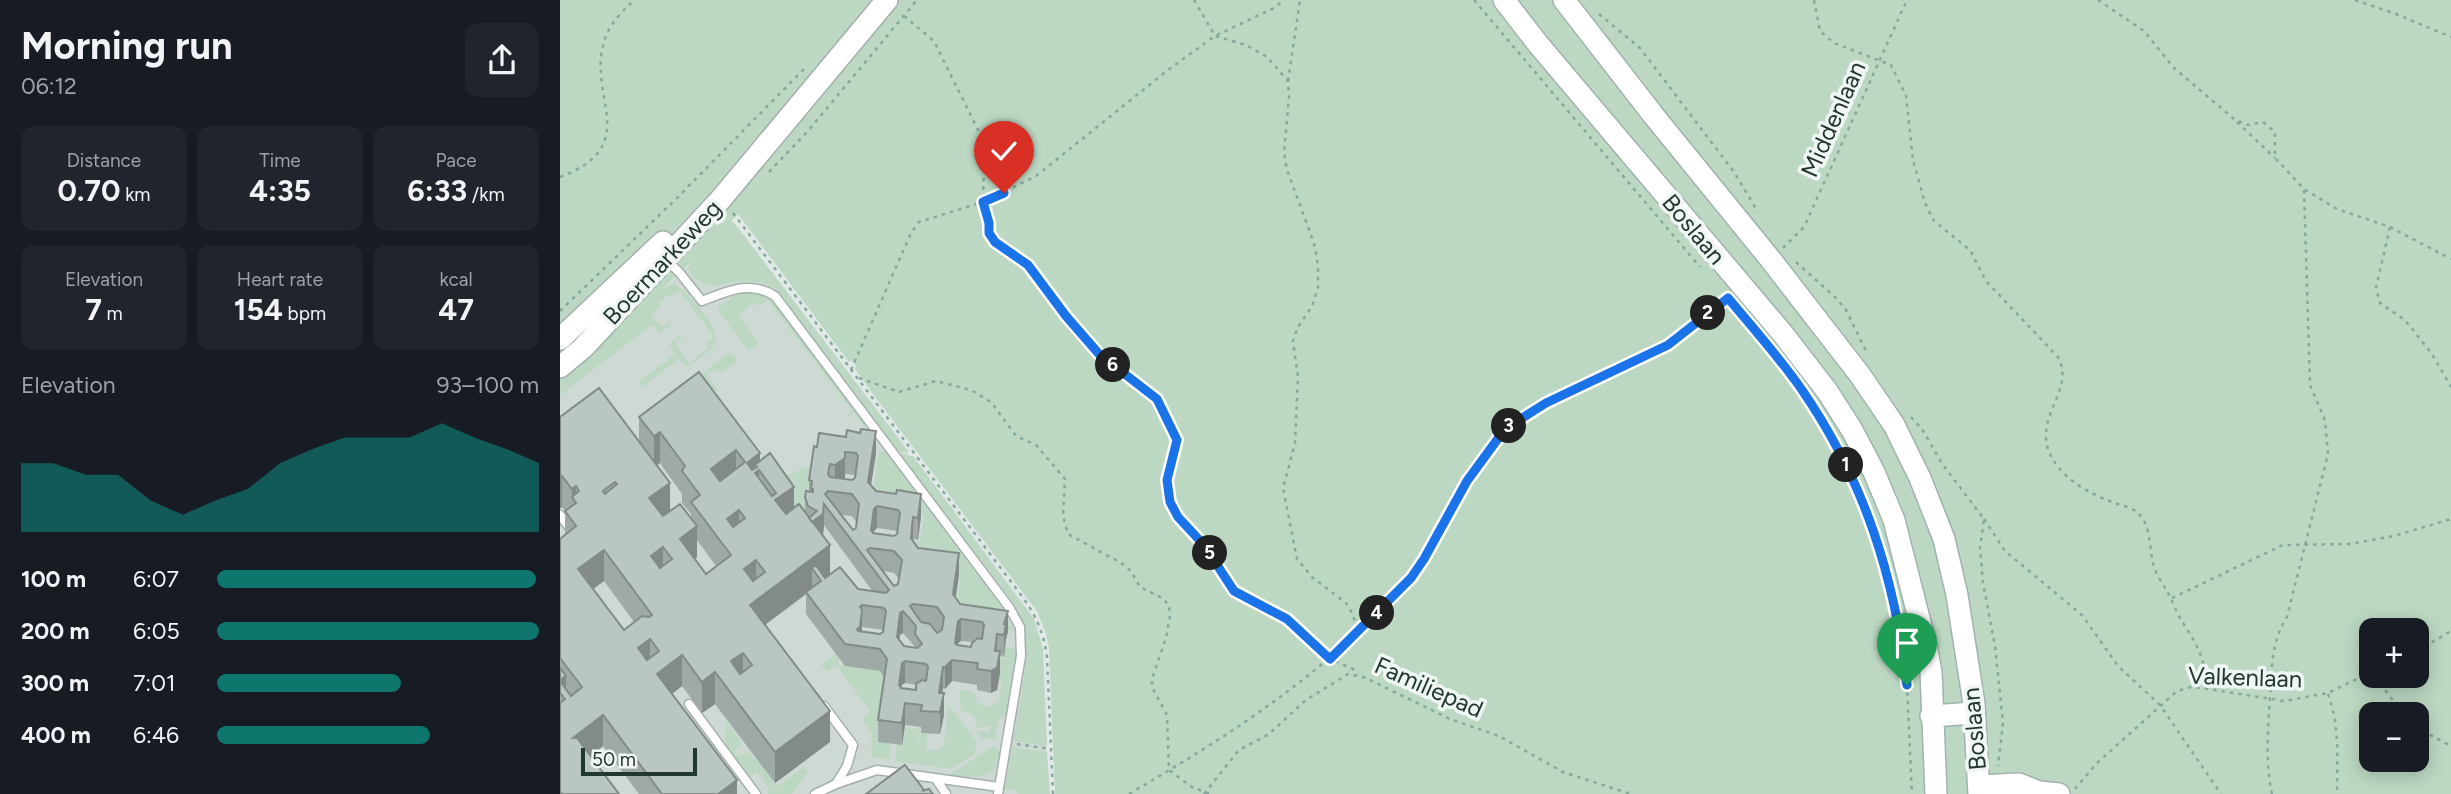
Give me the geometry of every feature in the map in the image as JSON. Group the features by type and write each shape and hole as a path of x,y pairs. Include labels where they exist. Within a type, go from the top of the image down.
{"main road":[{"name":"Boermarkeweg","path":"560,339 660,255 721,199 826,77 887,0"},
{"name":"Boslaan","path":"1504,0 1783,334 1827,391 1852,430 1874,472 1894,520 1926,646 1931,672 1936,794"},
{"name":"Boslaan","path":"1564,0 1771,260 1860,375 1894,425 1920,478 1944,538 1957,595 1974,713 1979,790 2019,784 2045,793"},
{"name":"Boermarkeweg","path":"560,367 583,348 660,255"},
{"path":"1931,716 1974,713"}],"lane":[{"path":"660,255 679,272 702,301 739,287 765,289 775,296 1009,607 1020,627 1021,640 998,791 877,770 815,794"},
{"path":"560,515 569,527"},
{"path":"815,694 853,745 847,766 836,784"},
{"path":"690,704 756,794"},
{"path":"936,779 946,794"}],"path":[{"path":"560,177 589,164 602,148 607,112 602,49 609,29 634,0"},
{"path":"1194,0 1215,36 1246,45 1267,57 1288,81"},
{"path":"851,370 914,227 930,218 983,202 1036,176 1168,70 1215,36 1285,0"},
{"path":"1300,0 1288,81 1284,152 1287,170 1314,243 1318,288 1312,306 1298,327 1293,341 1298,377 1295,443 1283,488 1297,559 1312,577 1346,603 1359,632"},
{"path":"1474,0 1704,271"},
{"path":"1814,0 1820,31 1833,43 1891,65 1906,96 1913,160 1924,203 1934,221 1970,250 1986,281 2058,357 2064,380 2046,430 2049,451 2058,468 2089,493 2136,511 2148,533 2155,569 2204,663 2206,689"},
{"name":"Middenlaan","path":"1784,248 1804,227 1907,0"},
{"path":"2098,0 2144,31 2174,68 2275,158 2304,189 2337,209 2389,227 2451,259"},
{"path":"2355,0 2451,37"},
{"path":"904,16 933,41 981,136 984,156 983,202 989,233 995,242 1028,265 1099,354 1157,399 1177,440 1167,480 1170,502 1178,517 1204,545 1234,591 1287,619 1330,659 1353,669 1357,675"},
{"path":"560,311 677,199 813,60"},
{"path":"2234,120 2248,125 2263,122 2275,132 2275,158"},
{"path":"2272,794 2267,769 2271,663 2278,631 2287,617 2328,454 2325,420 2310,385 2304,189"},
{"path":"2389,227 2375,288 2380,303 2405,320 2432,354 2451,387"},
{"path":"1129,794 1268,707 1330,659 1359,632 1418,569 1467,481 1505,429 1546,403 1668,345 1728,298"},
{"path":"858,378 899,392 936,381 971,390 991,402 1009,429 1016,436 1036,445 1065,479 1063,516 1068,534 1121,563 1131,571 1140,587 1162,598 1169,605 1166,638 1152,679 1152,687 1167,715 1169,771 1207,794"},
{"path":"1801,388 1855,482 1876,538 1895,602 1907,685 1912,794"},
{"path":"1984,519 2005,551 2082,615 2118,666 2160,705 2221,794"},
{"path":"2171,598 2283,545 2350,544 2394,536 2451,519"},
{"path":"2429,645 2451,631"},
{"name":"Familiepad","path":"1207,794 1239,750 1269,734 1299,705 1348,674 1357,675 1450,719 1499,736 1563,772 1631,794"},
{"name":"Valkenlaan","path":"2071,794 2096,764 2177,691 2191,687 2284,701 2328,693 2359,679"},
{"path":"2384,688 2395,702"},
{"path":"2328,693 2336,716 2337,794"},
{"path":"2429,734 2451,746"},
{"path":"1006,743 1050,749"}],"shaded area":[{"path":"731,220 1029,613 1040,646 1048,794 560,794 560,387 685,269"}],"green space":[{"path":"560,0 2451,0 2451,794 1055,794 1049,648 1036,610 870,390 855,369 856,366 851,360 849,362 738,214 731,221 909,452 898,451 775,289 749,281 707,284 697,279 688,269 692,261 664,288 673,284 693,299 716,334 715,344 688,367 679,359 642,387 638,382 675,354 669,344 679,336 683,337 675,345 689,363 708,348 706,343 714,336 679,291 658,302 660,307 651,314 661,327 671,321 670,326 660,333 652,325 560,395"},
{"path":"743,292 761,294 772,300 867,426 865,427 854,413 844,420 852,411 768,300 758,306 753,302 739,316 759,343 749,351 717,309"},
{"path":"729,353 738,361 721,373 715,368 707,375 719,392 702,387 695,379"},
{"path":"879,451 887,452 998,598 1014,631 962,623 955,615 961,573 920,567 913,558 916,542 920,542 924,514 871,502"},
{"path":"901,455 913,456 1034,619 1043,648 1047,746 1013,741 1025,655 1025,638 1015,605"},
{"path":"803,467 811,468 807,501 811,538 773,473 791,475"},
{"path":"1006,647 1016,649 1007,713 998,719 995,740 981,738 976,730 989,733 990,726 976,728 977,721 971,713 961,712 959,690 971,691 980,705 991,707 999,701 1002,681 999,680 999,659 1013,660 998,657"},
{"path":"836,653 840,659 838,665 880,671 886,680 878,741 891,744 889,760 871,756 872,734 862,720 870,711 836,665 827,672 821,665"},
{"path":"948,704 976,741 975,754 951,769 895,761 897,745 905,727 920,729 917,752 921,733 930,734 927,736 926,750 937,751 944,746"},
{"path":"728,724 742,743 735,750 736,755 741,756 748,751 755,760 758,759 778,786 804,767 808,772 792,794 768,794 769,788 757,772 750,777 725,743 725,726"},
{"path":"994,746 1000,753 995,769 989,773 974,777 949,775"},
{"path":"1012,747 1047,752 1050,794 1017,794 1017,791 1005,789"}],"building":[{"path":"699,372 760,453 747,463 752,470 770,453 794,487 775,500 786,514 799,504 830,545 750,605 830,711 775,752 715,672 702,682 682,655 657,674 737,780 718,794 662,794 603,715 573,738 577,738 619,794 562,794 560,791 560,703 565,699 560,693 560,681 571,696 582,687 560,658 560,539 576,526 565,511 576,503 572,497 579,491 576,486 572,489 562,476 560,478 560,417 599,388 670,483 649,498 663,516 680,504 697,526 680,539 706,574 731,555 691,502 700,495 682,471 685,466 660,432 654,436 639,417","holes":["736,450 745,462 720,481 711,469","759,470 776,493 772,496 755,473","615,482 617,484 605,494 603,491","739,510 745,518 733,527 727,519","663,547 672,559 660,568 651,556","604,550 652,615 642,616 624,630 578,569","756,560 765,572 753,581 744,569","650,639 659,651 647,660 638,648","743,653 752,665 740,674 731,661"]},
{"path":"861,429 876,431 868,482 876,491 896,494 897,490 921,494 918,518 913,517 911,538 918,548 959,553 953,594 960,604 1008,611 1004,635 997,634 995,651 1000,651 997,668 991,671 977,669 978,663 952,660 943,667 939,693 944,693 940,712 921,711 922,705 905,703 902,723 878,720 887,659 880,649 845,644 806,592 821,581 812,568 816,565 825,578 840,567 858,589 886,593 889,590 824,504 823,514 812,522 809,518 817,511 808,506 805,497 806,491 813,492 812,481 809,480 814,446 817,447 819,433 846,437 847,430 860,433","holes":["845,452 856,453 858,456 855,478 852,480 830,477 830,464 835,465 845,458","828,491 852,494 859,504 856,528 853,530 825,494","877,506 898,510 900,513 897,534 894,536 873,533 871,530 874,509","870,548 894,551 902,560 898,584 894,586 867,550","913,604 937,607 944,617 942,630 937,633 930,624 921,622 910,606","862,605 884,608 886,611 883,632 880,634 858,631","903,611 916,626 915,634 922,644 917,648 904,646 897,637 900,613","961,619 982,622 982,639 978,638 971,647 957,645 958,621","905,661 926,664 926,681 922,680 916,684 916,690 901,688 899,685 902,663"]},
{"path":"560,668 566,676 560,680"},
{"path":"905,765 924,790 922,791 929,789 933,794 866,794"}],"route":[{"path":"1004,193 983,202 989,233 995,242 1028,265 1099,354 1157,399 1177,440 1167,480 1172,509 1204,545 1234,591 1287,619 1330,659 1411,578 1442,527 1454,501 1480,460 1505,429 1546,403 1668,345 1728,298 1801,388 1855,482 1866,508 1895,602 1907,685"}]}
